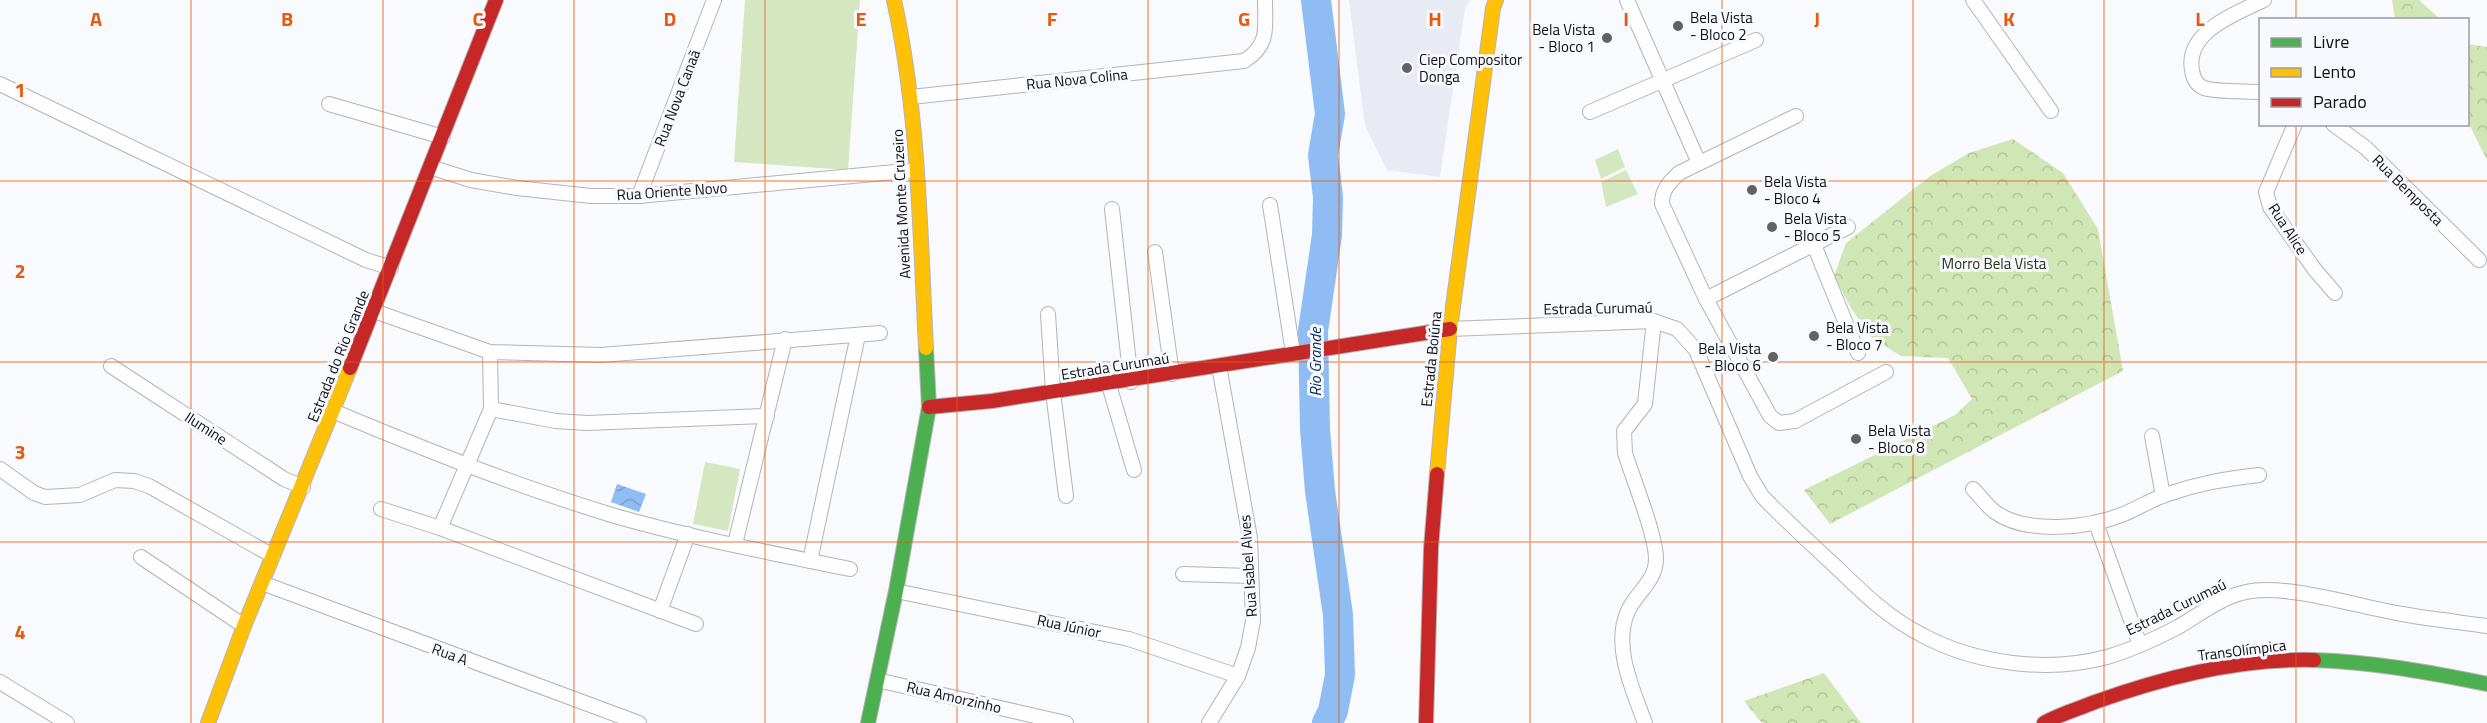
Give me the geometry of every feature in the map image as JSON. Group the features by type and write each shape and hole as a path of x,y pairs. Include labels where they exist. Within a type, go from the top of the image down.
{"main road":[{"name":"Estrada do Rio Grande","path":"207,723 244,626 391,268 496,0"},
{"name":"Avenida Monte Cruzeiro","path":"894,0 906,55 911,98 917,170 929,407"},
{"name":"Estrada Boiúna","path":"1426,723 1431,548 1450,329 1493,8 1496,0"},
{"name":"Estrada Curumaú","path":"929,407 973,405 1131,382 1298,352 1450,329"},
{"path":"868,723 896,591 929,407"},
{"name":"TransOlímpica","path":"2044,723 2121,693 2191,673 2279,659 2352,661 2410,668 2487,684"}],"street":[{"name":"Rua Nova Canaã","path":"639,196 714,0"},
{"name":"Rua Nova Colina","path":"911,98 1244,61 1258,52 1263,39 1265,0"},
{"path":"1627,0 1699,163"},
{"path":"1973,0 2050,111"},
{"path":"2259,92 2206,89 2197,84 2192,70 2192,53 2199,39 2230,15 2264,0"},
{"path":"1590,112 1756,40"},
{"path":"0,84 366,260 391,268"},
{"path":"329,104 443,136"},
{"path":"1796,116 1679,173 1662,194 1662,204 1706,299 1770,416 1779,423 1795,421 1886,372"},
{"name":"Rua Alice","path":"2294,126 2266,192 2270,207 2315,270 2335,293"},
{"name":"Rua Bemposta","path":"2336,126 2366,148 2479,260"},
{"name":"Rua Oriente Novo","path":"430,167 471,180 591,196 639,196 917,170"},
{"path":"1270,206 1298,352"},
{"path":"1112,209 1131,382"},
{"path":"1706,299 1848,227"},
{"path":"1814,245 1858,353"},
{"path":"1155,252 1172,374"},
{"path":"374,310 490,352 601,355 880,333"},
{"path":"1048,314 1053,392 1066,496"},
{"path":"1644,723 1632,689 1622,647 1623,626 1628,610 1655,570 1656,558 1653,541 1624,453 1624,431 1645,404 1654,321"},
{"name":"Estrada Curumaú","path":"1450,329 1654,321 1677,329 1696,350 1750,476 1762,496 1876,606 1922,635 1961,652 2019,664 2072,664 2106,657 2140,645 2176,628 2226,599 2245,592 2262,590 2284,590 2404,615 2487,626"},
{"path":"810,561 858,334"},
{"path":"735,544 785,339"},
{"path":"440,528 491,409 490,352"},
{"name":"Ilumine","path":"111,366 284,479 303,487"},
{"name":"Rua Isabel Alves","path":"1209,723 1238,676 1248,648 1253,621 1250,538 1219,366"},
{"path":"1109,385 1134,470"},
{"path":"491,409 556,421 587,423 767,416"},
{"path":"333,411 468,466 614,515 850,570"},
{"path":"2152,436 2163,496"},
{"path":"0,469 34,493 45,497 80,495 115,480 134,480 273,556"},
{"path":"1973,489 1994,512 2016,523 2043,527 2096,524 2163,496 2211,480 2259,475"},
{"path":"381,509 440,528 696,624"},
{"path":"2096,524 2140,645"},
{"path":"660,611 688,534"},
{"path":"141,557 244,626"},
{"path":"1183,574 1251,576"},
{"name":"Rua A","path":"262,583 639,723"},
{"name":"Rua Júnior","path":"896,591 1129,639 1238,676"},
{"name":"Rua Amorzinho","path":"877,680 1066,723"},
{"path":"0,682 67,723"}],"shaded area":[{"name":"Ciep Compositor Donga","path":"1349,0 1470,0 1465,9 1440,177 1387,170 1365,126"}],"green space":[{"path":"745,0 860,0 848,170 734,162"},
{"path":"2392,0 2419,0 2439,18 2395,18"},
{"path":"2469,44 2487,47 2487,160 2469,124"},
{"name":"Morro Bela Vista","path":"2013,139 2063,173 2098,229 2123,371 1830,524 1804,490 1955,415 1972,399 1948,358 1901,356 1871,337 1851,308 1834,276 1846,243 1930,176 1969,153"},
{"path":"1618,149 1625,167 1601,179 1595,160"},
{"path":"1626,170 1638,194 1606,207 1601,182"},
{"path":"705,462 740,469 728,531 693,524"},
{"path":"1824,673 1861,723 1762,723 1744,701"}],"water":[{"path":"617,484 646,494 639,512 611,502"}],"waterway":[{"name":"Rio Grande","path":"1316,0 1330,114 1323,155 1328,197 1327,235 1313,331 1315,429 1320,491 1338,615 1340,675 1333,711 1327,723"}],"traffic: fast":[{"path":"868,723 896,591 929,407 926,348"},
{"path":"2314,660 2401,668 2487,684"}],"traffic: slow":[{"path":"894,0 914,130 926,348"},
{"path":"1437,474 1450,329 1493,8 1496,0"},
{"path":"208,723 244,626 350,368"}],"traffic: jam":[{"path":"350,368 496,0"},
{"path":"929,407 992,401 1450,329"},
{"path":"1426,723 1431,548 1437,474"},
{"path":"2044,723 2095,702 2175,677 2258,662 2314,660"}],"place":[{"name":"Bela Vista - Bloco 2","path":"1678,26"},
{"name":"Bela Vista - Bloco 1","path":"1607,38"},
{"name":"Ciep Compositor Donga","path":"1407,68"},
{"name":"Bela Vista - Bloco 4","path":"1752,190"},
{"name":"Bela Vista - Bloco 5","path":"1772,227"},
{"name":"Bela Vista - Bloco 7","path":"1814,336"},
{"name":"Bela Vista - Bloco 6","path":"1773,357"},
{"name":"Bela Vista - Bloco 8","path":"1856,439"}]}
